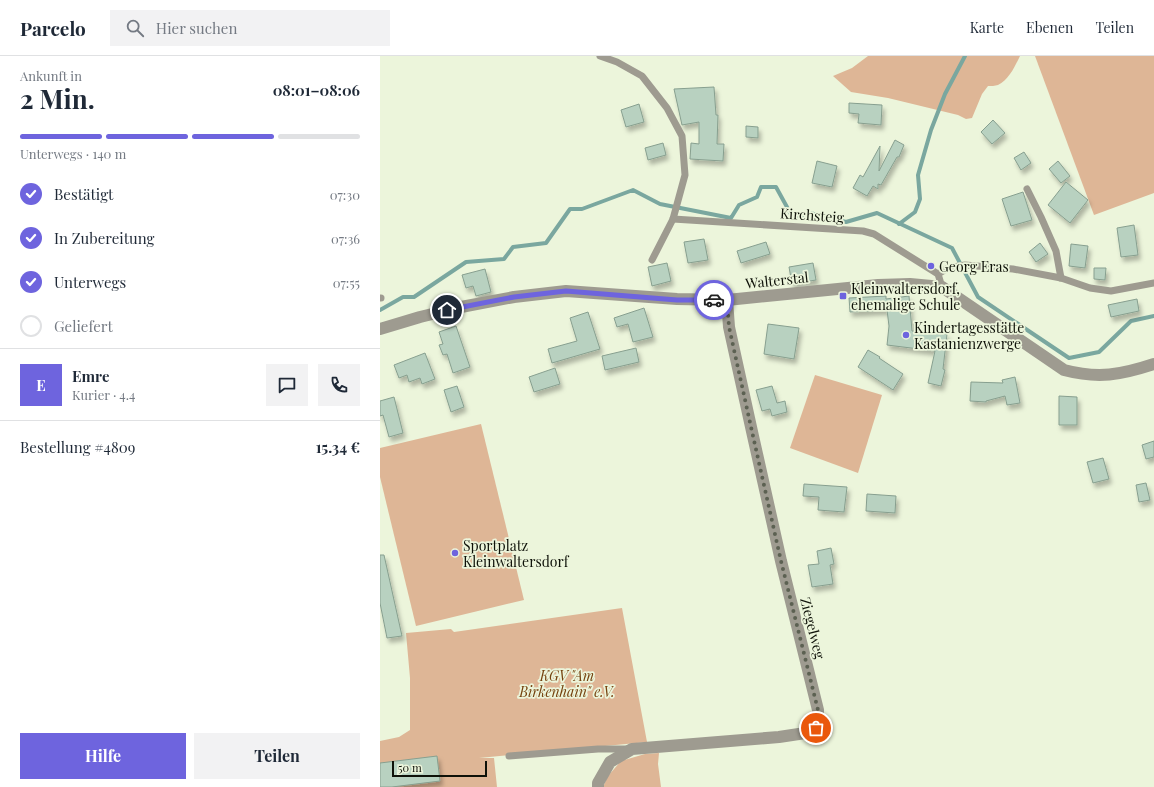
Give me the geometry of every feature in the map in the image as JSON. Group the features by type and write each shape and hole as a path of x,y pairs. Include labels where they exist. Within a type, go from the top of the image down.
{"street":[{"name":"Walterstal","path":"380,329 461,307 514,297 566,291 677,300 727,300 878,285 910,284 942,287 1064,370 1080,374 1114,374 1154,364"},
{"name":"Ziegelweg","path":"598,787 598,783 610,762 632,749 780,737 812,732 816,728 818,722 818,710 781,561 729,327 727,300"}],"lane":[{"path":"600,56 617,62 642,76 667,108 682,136 685,175 673,217 652,260"},
{"path":"1027,188 1056,251 1061,278"},
{"name":"Kirchsteig","path":"673,217 864,231 874,234 938,274"},
{"path":"942,287 938,274 948,268 965,265 1013,269 1061,278 1090,288 1111,291 1154,283"},
{"path":"509,756 598,749 632,749"}],"green space":[{"path":"868,56 1020,56 1011,72 1002,83 994,86 988,86 982,94 972,118 966,119 958,115 888,98 851,92 833,76 852,68"},
{"path":"1035,56 1154,56 1154,193 1094,215"},
{"path":"815,375 882,395 858,473 790,448"},
{"name":"Sportplatz Kleinwaltersdorf","path":"481,424 524,600 416,626 380,477 380,448"},
{"name":"KGV \"Am Birkenhain\" e.V.","path":"622,608 647,742 479,758 494,758 497,787 380,787 380,741 399,737 410,730 410,678 406,633 451,629 454,632"},
{"path":"659,753 658,764 661,787 603,787 608,776 621,761 645,754"}],"building":[{"path":"714,87 716,115 718,115 717,144 724,144 723,161 690,159 691,143 699,144 699,122 682,125 674,89"},
{"path":"849,103 882,105 881,125 858,123 859,114 849,113"},
{"path":"639,104 644,122 626,127 621,110"},
{"path":"993,120 1005,133 992,144 981,132"},
{"path":"746,126 758,127 758,138 746,137"},
{"path":"895,140 904,145 899,157 897,157 881,185 878,184 878,189 873,186 867,196 853,188 860,175 863,177 880,146 879,171"},
{"path":"663,143 666,155 648,160 645,148"},
{"path":"1024,152 1031,163 1021,170 1014,158"},
{"path":"817,161 837,166 832,187 812,183"},
{"path":"1058,161 1070,176 1061,183 1049,169"},
{"path":"1066,182 1088,200 1070,223 1048,205"},
{"path":"1023,192 1032,220 1011,226 1002,199"},
{"path":"1134,225 1138,255 1121,257 1117,228"},
{"path":"704,239 708,260 688,263 684,242"},
{"path":"766,242 770,254 741,263 737,251"},
{"path":"1040,243 1048,254 1036,262 1029,252"},
{"path":"1071,244 1088,246 1085,268 1069,266"},
{"path":"667,263 671,281 652,286 648,267"},
{"path":"813,263 816,280 792,284 789,267"},
{"path":"1094,268 1106,268 1105,280 1094,279"},
{"path":"485,269 491,292 476,296 473,286 466,288 462,275"},
{"path":"886,296 886,299 909,296 912,331 947,334 943,369 945,370 941,386 928,383 935,351 887,345 889,326 887,310 850,312 849,298"},
{"path":"1137,299 1139,311 1111,317 1108,305"},
{"path":"644,308 653,337 633,342 628,324 617,327 614,318"},
{"path":"588,312 600,349 552,363 548,349 577,341 570,318"},
{"path":"768,324 799,328 794,359 764,354"},
{"path":"456,326 470,367 453,373 447,354 443,355 439,345 443,344 439,332"},
{"path":"636,348 639,362 605,370 602,356"},
{"path":"868,350 903,374 893,390 858,367"},
{"path":"425,353 435,379 422,384 420,378 409,382 407,375 399,378 394,365"},
{"path":"555,368 560,384 534,392 529,377"},
{"path":"1015,377 1020,403 1007,405 1005,396 986,402 970,401 971,382 1003,383 1002,380"},
{"path":"457,386 464,407 451,412 444,390"},
{"path":"772,386 777,403 785,401 787,412 772,416 770,409 762,411 756,390"},
{"path":"1059,396 1077,397 1077,425 1059,425"},
{"path":"394,397 403,433 389,437 383,415 380,416 380,401"},
{"path":"1154,441 1154,457 1146,459 1142,445"},
{"path":"1103,458 1109,479 1093,483 1087,462"},
{"path":"1146,483 1150,500 1139,502 1136,485"},
{"path":"804,484 847,487 844,512 818,510 819,497 803,496"},
{"path":"867,494 896,496 895,513 866,511"},
{"path":"831,548 834,564 830,565 833,584 812,587 808,565 819,564 817,551"},
{"path":"380,555 384,555 402,636 387,638 380,603"},
{"path":"437,756 440,781 380,787 380,763"}],"waterway":[{"path":"899,224 915,212 920,199 918,175 931,130 945,94 965,56"},
{"path":"380,310 403,297 414,297 466,262 504,259 513,247 546,243 570,209 582,209 633,190 660,204 731,218 739,205 757,197 761,187 776,187 793,218 810,213 846,222 877,213 952,248 978,297 1069,358 1099,352 1131,321 1154,316"}],"way so far":[{"path":"714,300 727,300 729,327 753,436 781,561 818,710 818,722 816,728"}],"place":[{"name":"Georg Eras","path":"931,266"},
{"name":"Kleinwaltersdorf, ehemalige Schule","path":"843,296"},
{"name":"Kindertagesstätte Kastanienzwerge","path":"906,335"},
{"name":"Sportplatz Kleinwaltersdorf","path":"455,553"}],"route":[{"path":"447,310 514,297 566,291 677,300 714,300"}]}
